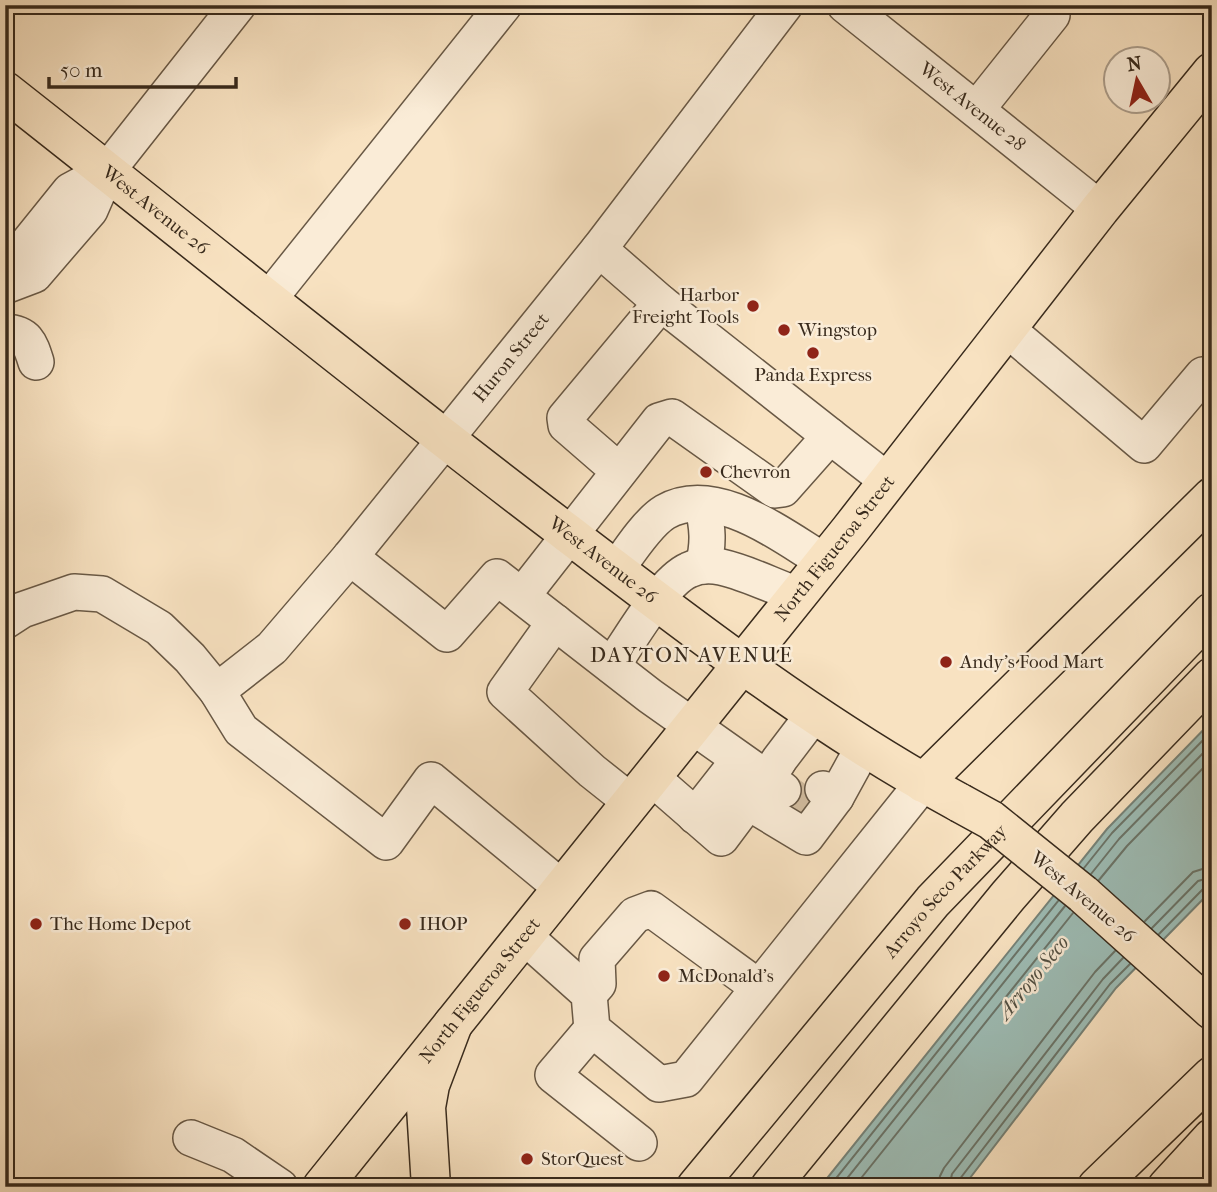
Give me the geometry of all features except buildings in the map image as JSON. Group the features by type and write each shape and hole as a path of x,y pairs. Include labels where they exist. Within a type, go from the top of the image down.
{"main road":[{"name":"North Figueroa Street","path":"322,1187 798,595 1008,330 1100,209 1212,72"},
{"name":"West Avenue 26","path":"5,90 445,440 656,602 814,714 923,783 991,820 1083,894 1212,1010"},
{"path":"923,783 1212,497"},
{"name":"Arroyo Seco Parkway","path":"696,1187 933,901 1212,612"},
{"path":"770,1187 1017,886 1077,817 1212,677"},
{"path":"431,1187 426,1107 430,1085 453,1024"},
{"path":"1097,1187 1212,1076"},
{"path":"1167,1187 1212,1138"}],"street":[{"path":"5,286 34,275 90,210 107,171 238,5"},
{"path":"269,299 504,5"},
{"name":"Huron Street","path":"217,691 272,648 350,557 598,249 785,5"},
{"name":"West Avenue 28","path":"845,5 1100,209"},
{"path":"976,109 1052,15"},
{"path":"5,259 19,253 71,191 107,171"},
{"path":"598,249 662,303 888,481"},
{"path":"619,471 566,425 565,418 662,303"},
{"path":"1008,330 1144,445 1203,375"},
{"path":"5,332 18,333 26,340 36,362"},
{"path":"522,596 659,421 671,417 775,490 783,489 830,436"},
{"path":"702,505 707,523 708,546 704,566"},
{"path":"616,570 630,550 664,513 681,506 702,505 731,508 746,514 824,561"},
{"path":"350,557 447,634 497,577 692,726 790,787"},
{"path":"612,666 656,602 673,581 688,570 704,566 719,567 798,595"},
{"path":"5,621 22,610 74,592 102,594 159,628 190,658 217,691 241,730 386,842 431,780 562,888"},
{"path":"555,622 505,692 592,771 641,790 695,816 720,838 790,787 864,746"},
{"path":"790,787 814,714"},
{"path":"592,1029 659,1084 686,1079 923,783"},
{"path":"589,995 598,984 597,959 635,915 651,909 758,987"},
{"path":"523,936 589,995 592,1029 553,1075 639,1143"},
{"path":"191,1138 233,1155 280,1187"}],"water":[{"name":"Arroyo Seco","path":"1212,721 1212,890 1116,988 963,1187 820,1187 1107,829"}],"tunnel":[{"path":"783,790 811,809"}],"place":[{"name":"Harbor Freight Tools","path":"753,306"},
{"name":"Wingstop","path":"784,330"},
{"name":"Panda Express","path":"813,353"},
{"name":"Chevron","path":"706,472"},
{"name":"Andy's Food Mart","path":"946,662"},
{"name":"The Home Depot","path":"36,924"},
{"name":"IHOP","path":"405,924"},
{"name":"McDonald's","path":"664,976"},
{"name":"StorQuest","path":"527,1159"}],"district":[{"name":"DAYTON AVENUE","path":"692,655"}]}
